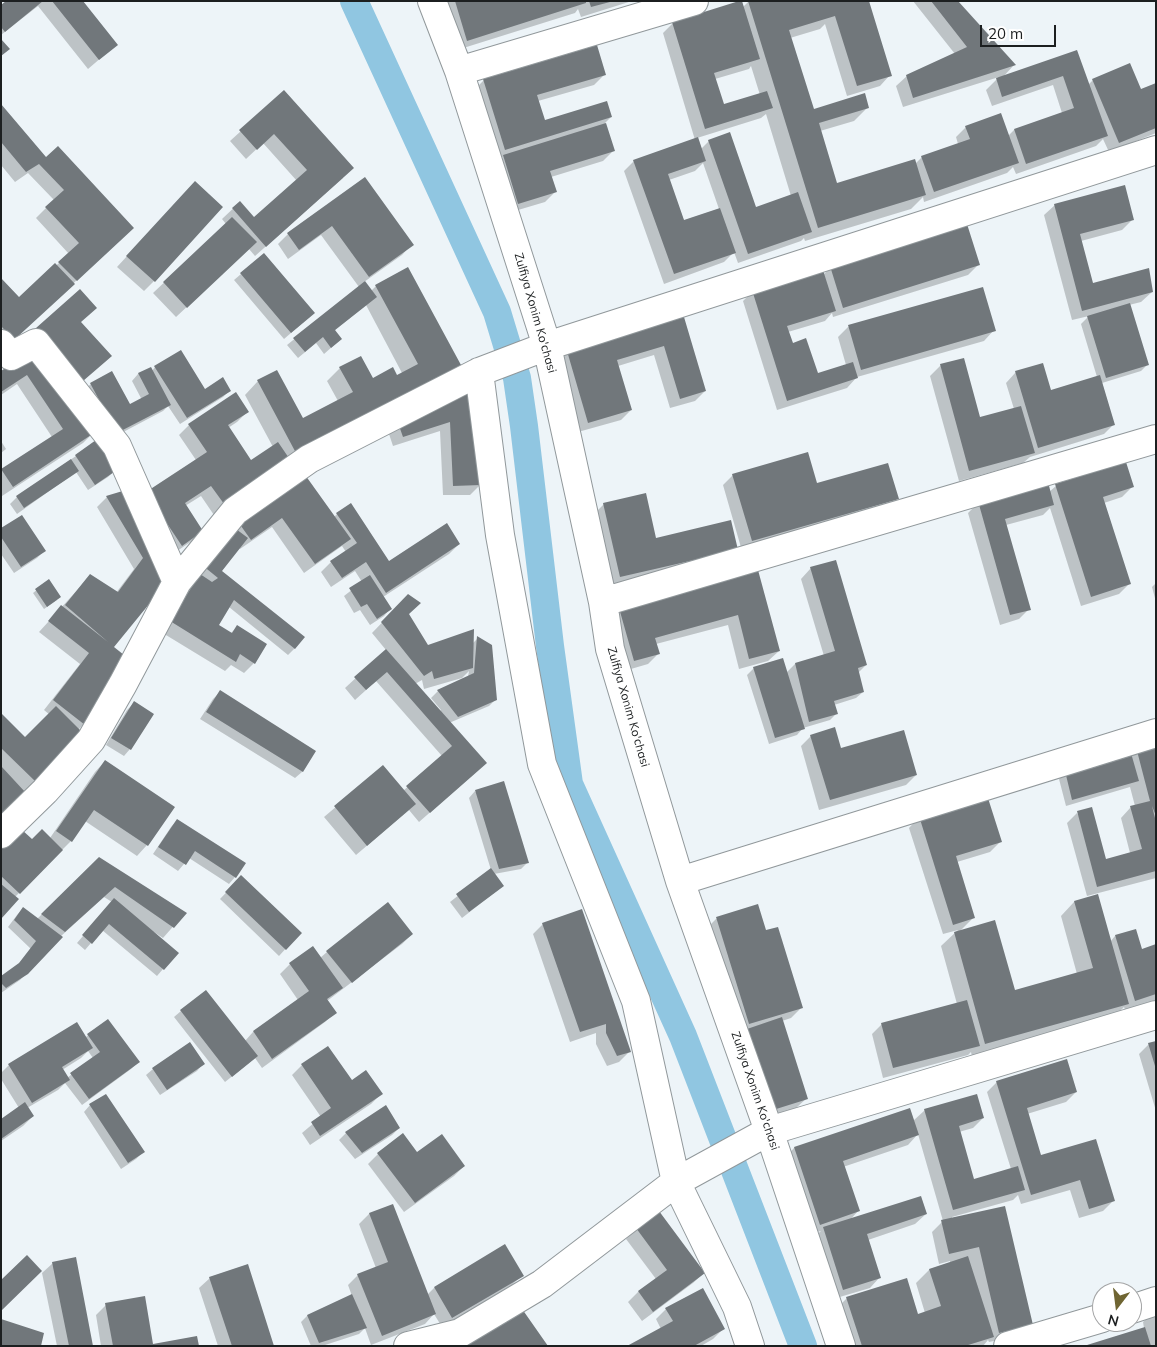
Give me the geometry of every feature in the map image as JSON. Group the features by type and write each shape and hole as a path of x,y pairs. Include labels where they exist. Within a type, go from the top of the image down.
{"street":[{"name":"Zulfiya Xonim Ko'chasi","path":"432,1 459,71 541,348 604,602 610,649 680,880 760,1135 841,1346"},
{"path":"459,71 694,1"},
{"path":"1,834 45,791 91,740 123,684 176,582 236,511 309,459 488,369 541,348 1156,150"},
{"path":"1,344 12,356 36,343 116,446 176,582"},
{"path":"488,369 500,535 542,764 636,1001 685,1177 738,1307 750,1346"},
{"path":"604,602 1156,439"},
{"path":"680,880 1156,733"},
{"path":"408,1346 460,1334 542,1284 685,1177 760,1135 1156,1015"},
{"path":"1142,1306 1156,1302"},
{"path":"1008,1346 1092,1321"}],"building":[{"path":"6,1 43,1 5,32 1,27 1,5"},
{"path":"52,1 83,1 118,45 99,60"},
{"path":"455,1 586,1 586,3 467,41"},
{"path":"589,1 610,1 610,2 591,7"},
{"path":"742,1 760,59 714,73 724,104 767,91 773,108 705,129 672,22"},
{"path":"748,1 869,1 892,76 857,86 835,16 789,30 814,109 865,93 869,108 819,123 837,183 915,159 926,195 818,228"},
{"path":"931,1 958,1 1016,65 913,98 906,75 967,47"},
{"path":"1,39 10,49 1,56"},
{"path":"597,45 606,75 537,95 545,120 607,101 612,117 505,150 483,79"},
{"path":"1077,50 1108,136 1026,164 1014,129 1074,108 1063,76 1002,97 996,78"},
{"path":"1130,63 1141,89 1156,83 1156,128 1119,143 1092,79"},
{"path":"284,90 354,168 266,247 232,208 240,201 254,217 307,170 274,134 257,150 239,130"},
{"path":"1,104 46,157 58,146 134,228 77,281 58,262 79,243 45,207 64,190 39,164 26,172 1,142"},
{"path":"1001,113 1019,163 934,192 921,156 970,139 965,126"},
{"path":"606,123 615,151 550,171 557,192 518,204 503,155"},
{"path":"730,132 756,207 798,192 812,232 748,254 708,140"},
{"path":"698,137 706,161 668,174 684,220 720,208 736,253 674,274 633,160"},
{"path":"365,177 414,245 369,277 332,226 299,250 287,233"},
{"path":"195,181 223,207 155,282 126,256"},
{"path":"1125,185 1134,220 1080,234 1093,283 1149,268 1153,292 1082,311 1054,204"},
{"path":"232,217 257,242 187,308 163,282"},
{"path":"967,224 980,265 843,308 830,266"},
{"path":"264,253 315,313 291,333 240,273"},
{"path":"55,263 75,284 14,340 1,326 1,278 19,297"},
{"path":"408,267 461,365 296,453 257,380 277,370 303,418 353,392 339,367 361,356 373,378 393,367 397,375 418,364 375,285"},
{"path":"822,267 836,311 787,326 793,343 806,338 818,373 853,362 858,378 787,401 752,290"},
{"path":"365,281 377,297 335,330 342,339 331,348 323,337 305,352 293,338"},
{"path":"983,287 996,331 861,370 848,325"},
{"path":"80,289 97,308 81,322 112,356 83,381 36,328"},
{"path":"1130,303 1149,365 1106,378 1087,316"},
{"path":"684,317 706,391 680,399 664,346 617,360 632,410 588,423 567,351"},
{"path":"37,347 94,433 13,487 1,469 63,429 27,375 1,392 1,371"},
{"path":"181,350 205,389 223,377 231,391 187,418 154,366"},
{"path":"964,358 980,417 1021,406 1035,453 969,471 940,364"},
{"path":"1043,363 1051,390 1100,375 1115,425 1038,448 1015,371"},
{"path":"151,367 171,405 117,433 90,383 112,371 130,404 149,394 138,373"},
{"path":"476,389 481,485 453,486 450,422 403,437 397,420"},
{"path":"236,392 249,412 228,425 251,460 278,442 293,464 227,508 211,486 185,503 203,531 182,546 146,492 207,452 188,424"},
{"path":"96,440 117,470 95,485 75,455"},
{"path":"808,452 817,483 888,463 899,499 752,541 732,474"},
{"path":"71,459 79,471 24,508 16,496"},
{"path":"1126,462 1134,487 1103,497 1131,584 1091,597 1055,484"},
{"path":"303,472 351,539 315,564 282,518 251,540 236,519"},
{"path":"1048,482 1054,505 1005,519 1031,610 1010,615 978,501"},
{"path":"126,490 172,576 114,647 134,663 85,725 53,700 89,653 48,621 61,605 108,642 65,605 90,574 118,592 143,558 106,496"},
{"path":"646,493 656,538 731,520 738,550 620,577 603,503"},
{"path":"351,503 389,561 447,523 460,544 386,593 366,562 342,578 330,561 357,543 336,513"},
{"path":"22,515 46,551 21,567 1,537 1,528"},
{"path":"232,526 248,538 222,571 305,637 295,649 234,600 219,625 232,633 237,625 267,644 255,664 240,654 236,662 170,621 200,574 212,582 218,578 202,565"},
{"path":"836,560 867,665 858,668 864,692 834,701 838,714 809,722 795,663 835,651 810,567"},
{"path":"758,570 780,651 749,659 738,615 655,638 660,654 634,661 619,608"},
{"path":"370,575 392,609 377,619 367,604 361,607 349,588"},
{"path":"49,579 61,597 47,607 35,589"},
{"path":"408,594 421,603 409,614 428,645 474,629 473,668 434,679 432,671 424,676 381,622"},
{"path":"477,636 492,645 497,700 458,717 437,690 474,673"},
{"path":"386,649 487,763 430,813 406,786 452,746 387,672 366,690 354,677"},
{"path":"783,658 805,729 775,738 753,667"},
{"path":"220,690 316,751 303,772 206,712"},
{"path":"134,701 154,714 131,750 111,738"},
{"path":"56,706 85,735 37,783 1,748 1,713 25,737"},
{"path":"835,727 841,748 904,730 917,775 830,800 810,735"},
{"path":"1156,741 1156,816 1152,806 1156,822 1156,871 1097,887 1077,811 1092,807 1106,859 1142,849 1130,806 1150,801 1136,747"},
{"path":"1131,753 1139,781 1072,800 1065,771"},
{"path":"105,760 175,807 148,846 94,810 72,842 56,831"},
{"path":"383,765 416,804 367,846 334,806"},
{"path":"1,766 26,793 1,815"},
{"path":"504,781 529,863 499,869 475,790"},
{"path":"987,795 1002,842 956,856 975,918 953,925 919,816"},
{"path":"177,819 246,863 236,878 195,851 186,865 158,847"},
{"path":"21,829 32,839 42,829 63,850 20,894 1,876 1,849"},
{"path":"99,857 187,913 174,928 115,887 65,932 41,914"},
{"path":"491,868 504,886 469,912 456,894"},
{"path":"241,875 302,933 286,950 225,892"},
{"path":"1,884 19,899 1,919"},
{"path":"1098,894 1129,1004 985,1044 954,932 995,920 1015,990 1093,968 1074,901"},
{"path":"114,898 179,953 164,970 109,924 92,944 82,935"},
{"path":"388,902 413,934 352,983 326,951"},
{"path":"758,904 766,930 778,927 803,1008 749,1024 716,917"},
{"path":"23,907 63,937 28,974 6,988 1,983 1,976 19,963 36,941 14,920"},
{"path":"582,909 631,1052 617,1056 606,1033 606,1024 580,1032 542,923"},
{"path":"1136,929 1142,949 1156,944 1156,994 1135,1001 1115,935"},
{"path":"313,946 343,988 327,999 337,1013 272,1059 253,1031 309,991 289,963"},
{"path":"206,990 258,1056 232,1077 180,1010"},
{"path":"967,1000 980,1046 893,1068 881,1023"},
{"path":"782,1017 808,1099 773,1110 747,1029"},
{"path":"108,1019 140,1062 89,1099 70,1073 100,1052 87,1034"},
{"path":"77,1022 93,1048 62,1067 70,1080 32,1103 8,1064"},
{"path":"1156,1041 1156,1066 1155,1066 1148,1043"},
{"path":"190,1042 205,1064 167,1090 152,1068"},
{"path":"328,1046 352,1080 366,1070 383,1094 320,1136 311,1122 331,1108 301,1064"},
{"path":"1067,1059 1077,1092 1027,1108 1041,1155 1096,1139 1115,1201 1089,1209 1080,1180 1031,1195 996,1081"},
{"path":"106,1094 145,1152 128,1163 89,1104"},
{"path":"977,1094 984,1118 959,1126 974,1179 1018,1166 1025,1190 953,1210 924,1109"},
{"path":"25,1102 34,1116 1,1139 1,1119"},
{"path":"386,1105 400,1128 362,1153 345,1132"},
{"path":"910,1108 919,1135 843,1161 860,1211 820,1225 794,1147"},
{"path":"403,1133 417,1152 442,1134 465,1166 415,1203 377,1153"},
{"path":"921,1196 927,1214 867,1234 881,1278 843,1290 823,1227"},
{"path":"393,1204 436,1314 382,1336 357,1274 388,1262 369,1213"},
{"path":"1005,1206 1033,1325 999,1333 979,1247 949,1254 941,1220"},
{"path":"659,1211 705,1273 653,1312 638,1291 667,1270 636,1228"},
{"path":"505,1244 524,1276 452,1318 434,1287"},
{"path":"27,1255 42,1271 1,1311 1,1280"},
{"path":"968,1256 994,1337 965,1346 862,1346 846,1297 907,1278 918,1314 941,1306 929,1269"},
{"path":"76,1257 93,1346 69,1346 52,1262"},
{"path":"248,1264 274,1346 232,1346 209,1277"},
{"path":"703,1288 725,1329 694,1346 627,1346 673,1321 665,1308"},
{"path":"352,1294 367,1328 319,1343 307,1315"},
{"path":"145,1296 153,1344 197,1336 199,1346 113,1346 105,1303"},
{"path":"520,1306 548,1346 465,1346 464,1344"},
{"path":"1,1319 44,1333 41,1346 1,1346"},
{"path":"1145,1327 1151,1346 1087,1346 1129,1332 1142,1332 1142,1328"}],"waterway":[{"path":"354,1 497,312 517,378 569,784 683,1036 803,1346"}]}
